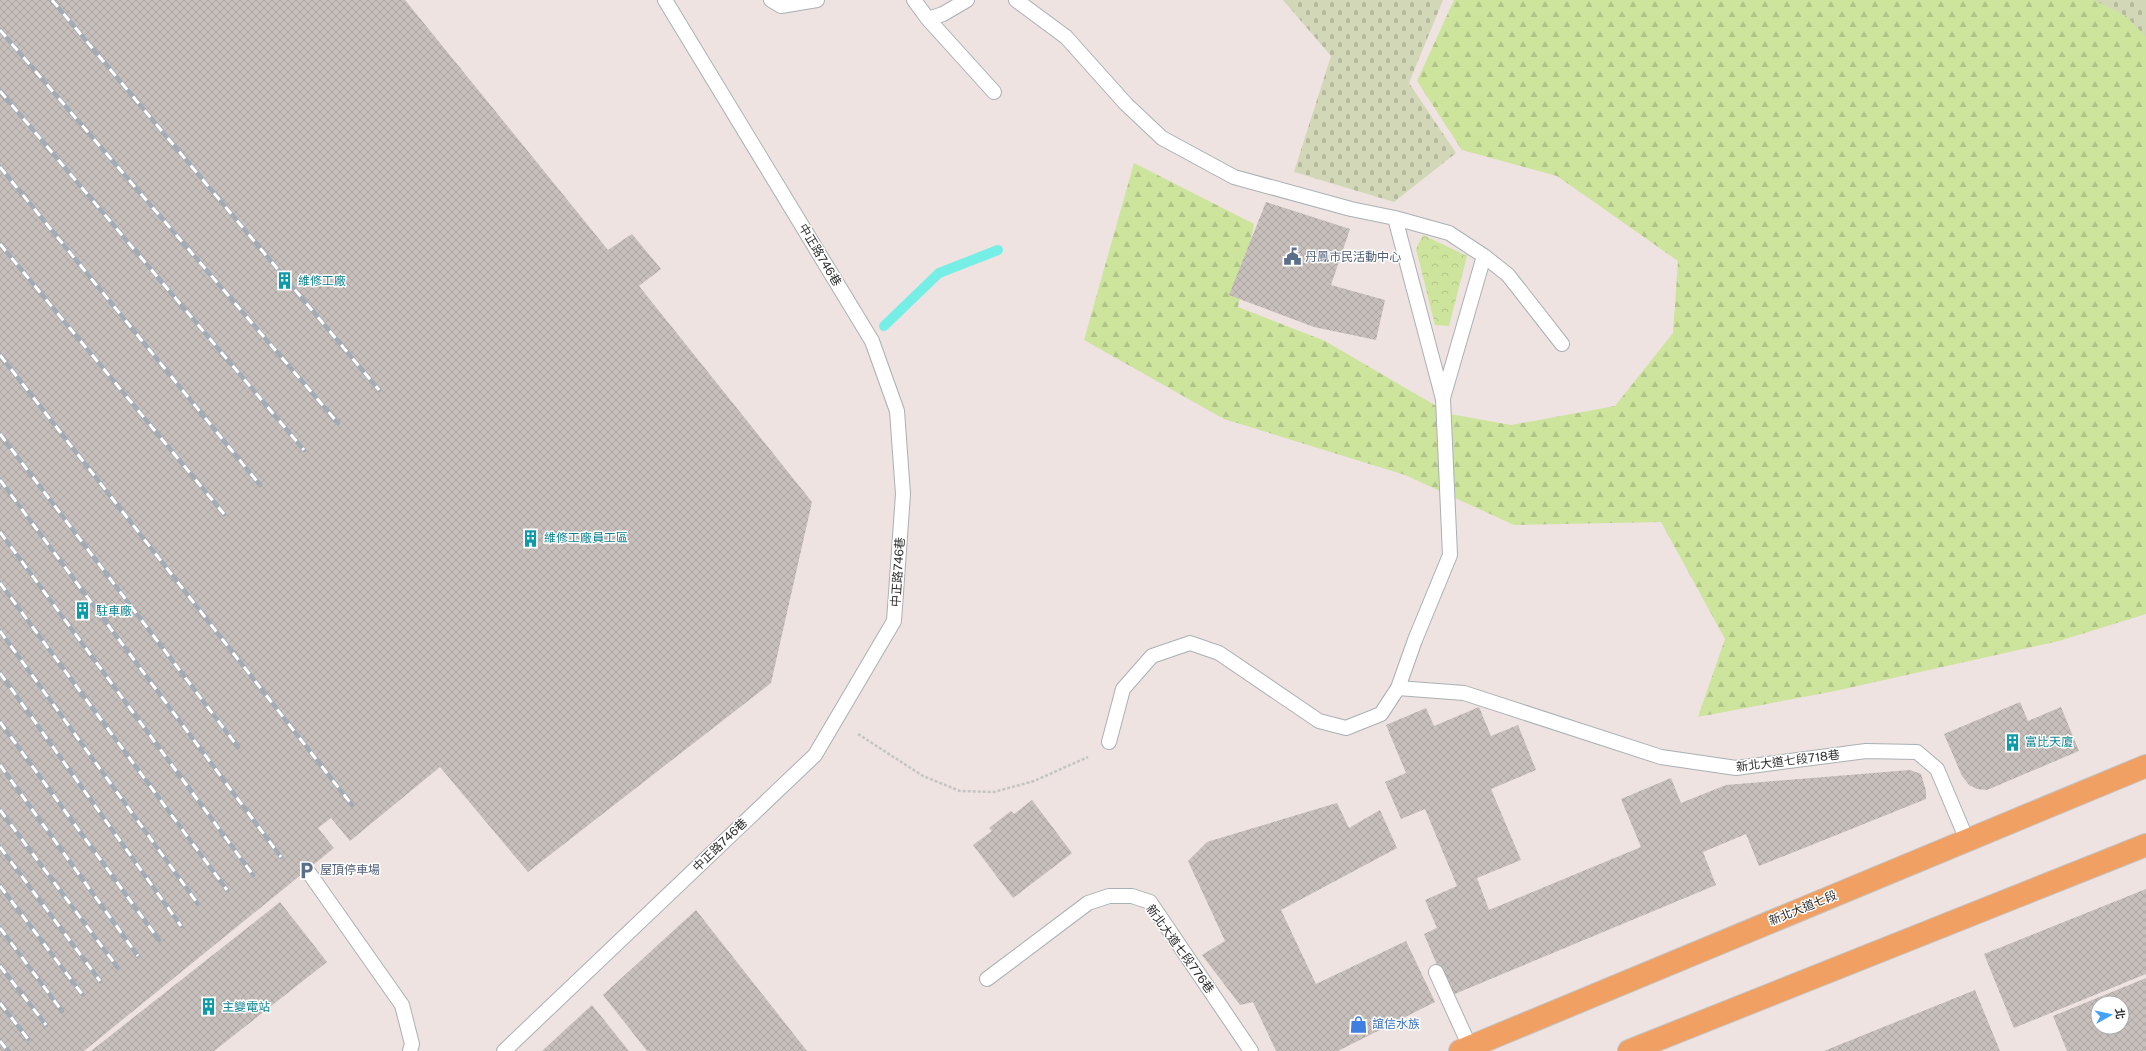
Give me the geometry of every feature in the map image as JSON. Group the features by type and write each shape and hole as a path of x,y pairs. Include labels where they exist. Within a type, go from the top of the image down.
{"main road":[{"name":"新北大道七段","path":"1465,1049 2146,766"},
{"path":"1629,1051 2146,845"}],"lane":[{"name":"中正路746巷","path":"504,1051 815,755 894,622 903,494 897,411 872,341 665,0"},
{"path":"771,0 781,6 817,0"},
{"path":"914,0 928,19 994,92"},
{"path":"928,19 943,14 967,0"},
{"path":"1016,0 1066,37 1126,104 1162,138 1234,177 1351,209 1395,218 1449,233 1508,274 1562,344"},
{"path":"1109,742 1123,689 1152,656 1190,643 1219,653 1319,721 1346,728 1381,714 1398,688 1415,640 1450,555 1443,398 1395,218"},
{"path":"1443,398 1484,256"},
{"name":"新北大道七段718巷","path":"1398,688 1464,693 1661,757 1736,768 1866,751 1917,752 1937,769 1966,840"},
{"path":"307,870 402,1005 412,1044 410,1051"},
{"name":"新北大道七段776巷","path":"987,979 1088,903 1109,896 1132,896 1150,902 1251,1051"},
{"path":"1436,972 1465,1049"}],"path":[{"path":"835,720 923,776 960,791 994,792 1034,782 1085,760 1109,742"}],"green space":[{"path":"1283,0 1443,0 1409,83 1456,153 1394,202 1294,172 1331,56"},
{"path":"1454,0 2146,0 2146,614 2059,641 1835,691 1698,717 1725,639 1661,522 1514,525 1405,475 1224,419 1084,340 1134,163 1254,224 1238,307 1325,341 1450,414 1511,425 1615,406 1673,333 1678,261 1557,176 1462,150 1417,81"},
{"path":"2094,0 2146,0 2146,37 2126,16"},
{"path":"1423,235 1467,256 1449,326 1435,325 1416,249"}],"building":[{"path":"0,0 405,0 608,250 632,234 661,269 639,286 812,502 771,683 528,872 440,767 350,841 331,818 318,828 334,848 84,1051 0,1051"},
{"name":"丹鳳市民活動中心","path":"1266,202 1350,229 1331,285 1385,300 1376,340 1314,327 1229,295"},
{"name":"富比天廈","path":"2020,702 2028,721 2061,707 2079,751 1987,790 1977,789 1969,785 1962,776 1944,734"},
{"path":"1479,707 1491,736 1518,725 1536,770 1491,789 1521,860 1477,878 1489,910 1641,847 1621,799 1671,778 1681,803 1726,785 1910,770 1921,774 1926,791 1926,799 1759,866 1746,834 1703,852 1716,885 1450,996 1424,934 1437,928 1425,900 1457,886 1425,809 1401,819 1385,782 1406,773 1386,725 1426,708 1434,726"},
{"path":"1032,800 1072,853 1013,898 973,845 992,831 989,828 1011,811 1014,814"},
{"path":"1337,803 1349,828 1380,810 1397,848 1281,910 1316,984 1406,941 1435,1002 1338,1051 1276,1051 1253,1002 1240,1005 1202,955 1225,941 1188,861 1207,842"},
{"path":"2146,889 2146,974 2095,995 2090,995 2090,997 2014,1028 1984,954"},
{"name":"主變電站","path":"280,902 327,962 214,1051 91,1051"},
{"path":"696,910 807,1051 647,1051 603,995"},
{"path":"2146,978 2146,1051 2067,1051 2053,1016 2090,1001 2090,1035 2130,1035 2130,995 2104,995"},
{"path":"1975,990 2000,1051 1824,1051"},
{"path":"592,1005 629,1051 542,1051"}],"waterway":[{"path":"884,326 939,273 998,250"}],"railway":[{"path":"52,0 379,390"},
{"path":"0,30 338,423"},
{"path":"0,91 304,450"},
{"path":"0,167 260,485"},
{"path":"0,244 224,514"},
{"path":"0,355 352,805"},
{"path":"0,434 238,747"},
{"path":"0,480 281,857"},
{"path":"0,532 253,875"},
{"path":"0,583 227,890"},
{"path":"0,631 198,904"},
{"path":"0,673 181,926"},
{"path":"0,722 159,940"},
{"path":"0,765 138,956"},
{"path":"0,810 118,968"},
{"path":"0,847 100,981"},
{"path":"0,886 82,994"},
{"path":"0,928 62,1011"},
{"path":"0,966 46,1025"},
{"path":"0,1003 28,1039"},
{"path":"0,1041 8,1051"}],"place":[{"name":"丹鳳市民活動中心","path":"1292,257"},
{"name":"維修工廠","path":"285,281"},
{"name":"維修工廠員工區","path":"531,538"},
{"name":"駐車廠","path":"83,611"},
{"name":"富比天廈","path":"2012,742"},
{"name":"屋頂停車場","path":"307,870"},
{"name":"主變電站","path":"209,1007"},
{"name":"誼信水族","path":"1359,1024"}]}
